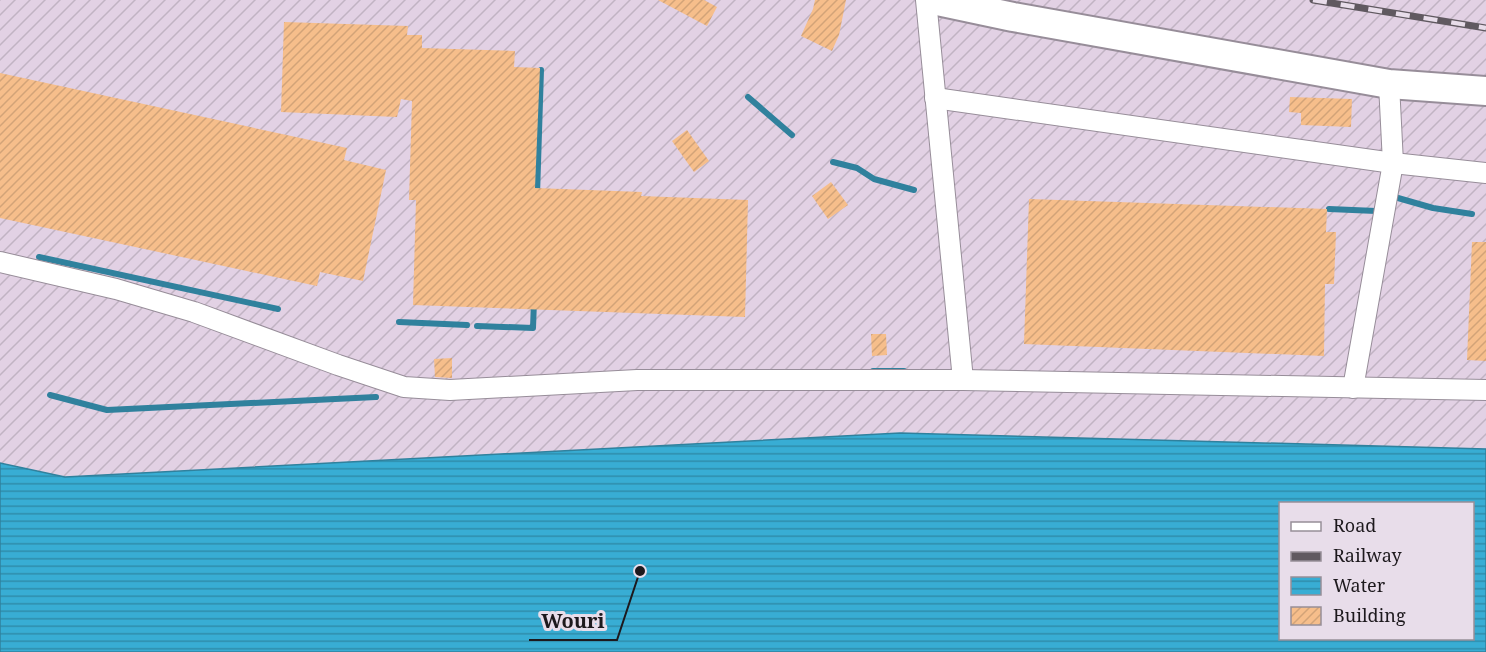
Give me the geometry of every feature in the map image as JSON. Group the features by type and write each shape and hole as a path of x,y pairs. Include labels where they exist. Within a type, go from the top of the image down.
{"street":[{"path":"926,0 963,381"},
{"path":"933,0 1013,17 1389,84 1486,91"},
{"path":"1353,388 1393,163 1389,84"},
{"path":"935,98 1393,163 1486,173"},
{"path":"0,262 116,289 194,312 404,387 450,390 637,380 963,381 1486,390"}],"shaded area":[{"path":"0,0 1486,0 1486,449 900,433 65,477 0,463"}],"water":[{"path":"900,433 1486,449 1486,652 0,652 0,463 65,477"}],"building":[{"path":"658,0 704,0 717,7 707,26"},
{"path":"815,0 846,0 839,35 832,51 801,36"},
{"path":"284,22 408,26 407,35 422,35 422,48 515,51 514,67 540,68 535,188 642,192 641,196 748,200 745,317 413,305 416,200 409,200 412,101 401,99 397,117 281,112"},
{"path":"0,73 347,148 344,160 386,170 363,281 320,272 317,286 0,218"},
{"path":"1290,97 1352,99 1351,127 1301,125 1301,113 1289,112"},
{"path":"687,130 709,161 694,172 672,141"},
{"path":"831,182 848,205 828,219 812,196"},
{"path":"1029,199 1327,209 1326,232 1336,232 1334,284 1325,284 1324,356 1024,344"},
{"path":"1472,242 1486,242 1486,361 1467,360"},
{"path":"871,334 886,334 887,355 872,356"},
{"path":"452,358 452,378 435,377 434,359"}],"waterway":[{"path":"537,195 541,70"},
{"path":"748,97 792,135"},
{"path":"833,162 857,168 874,179 914,190"},
{"path":"1391,196 1433,208 1472,214"},
{"path":"1329,209 1376,211"},
{"path":"39,257 278,309"},
{"path":"477,326 533,328 534,301"},
{"path":"399,322 467,325"},
{"path":"873,371 904,371"},
{"path":"50,395 107,410 376,397"}],"railway":[{"path":"1313,0 1486,28"}],"place":[{"name":"Wouri","path":"640,571"}]}
